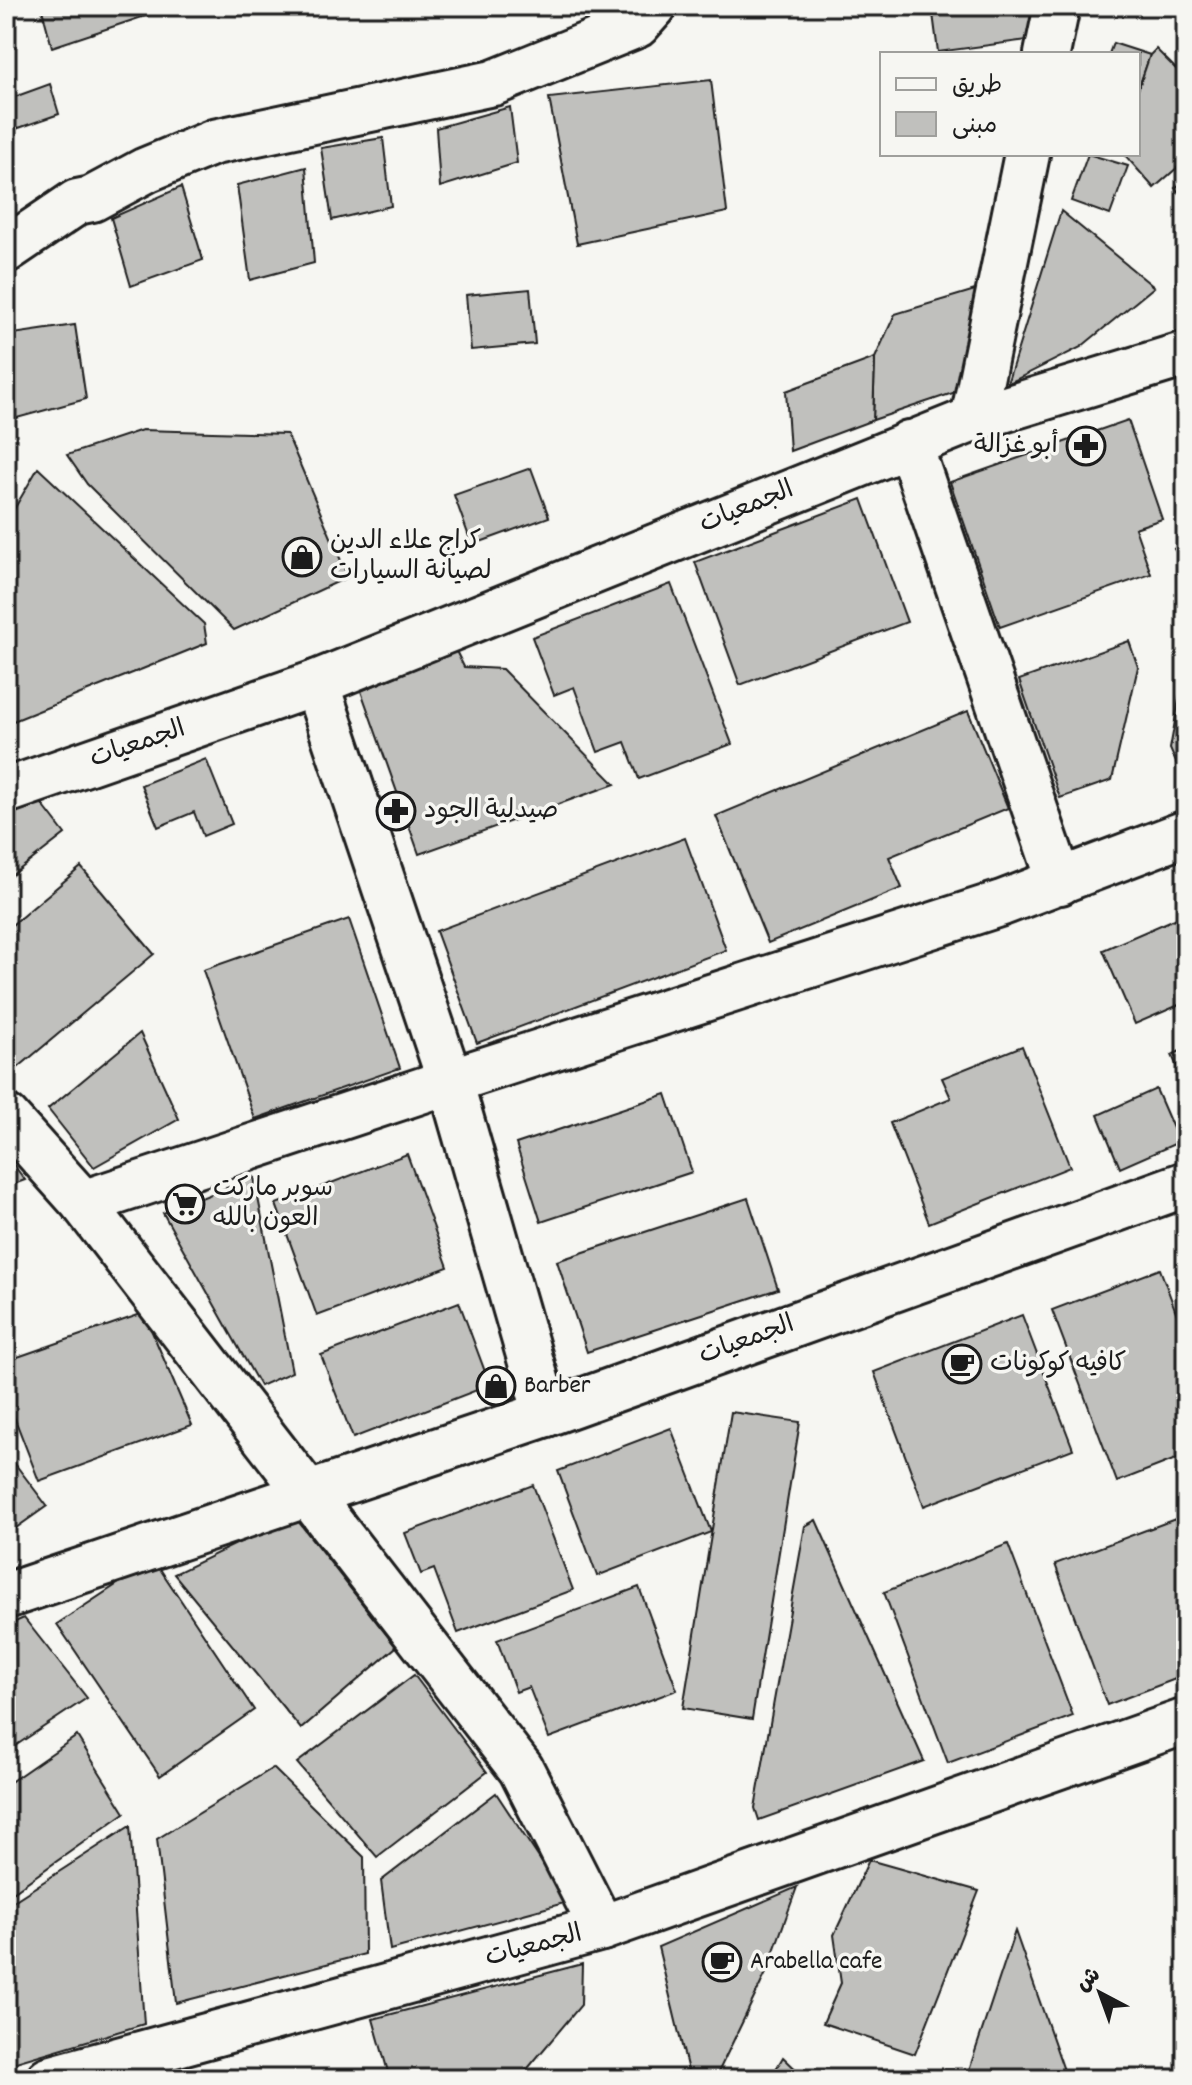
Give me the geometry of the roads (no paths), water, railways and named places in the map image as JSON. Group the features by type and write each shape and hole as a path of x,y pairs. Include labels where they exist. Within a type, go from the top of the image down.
{"street":[{"path":"6,250 77,202 92,199 146,170 214,142 493,83 637,25 654,6"},
{"path":"1047,52 1057,6"},
{"path":"973,419 1027,156"},
{"name":"الجمعيات","path":"6,791 316,683 973,419 1186,354"},
{"path":"909,443 1060,882"},
{"path":"316,683 450,1081 546,1414"},
{"path":"83,1203 1002,903 1186,833"},
{"name":"الجمعيات","path":"6,1117 83,1203 521,1769 602,1928 49,2079"},
{"name":"الجمعيات","path":"6,1596 546,1414 1186,1184"},
{"path":"602,1928 1186,1721"}],"place":[{"name":"أبو غزالة","path":"1086,446"},
{"name":"كراج علاء الدين لصيانة السيارات","path":"302,557"},
{"name":"صيدلية الجود","path":"396,811"},
{"name":"سوبر ماركت العون بالله","path":"185,1204"},
{"name":"كافيه كوكونات","path":"962,1364"},
{"name":"Barber","path":"496,1386"},
{"name":"Arabella cafe","path":"722,1962"}]}
